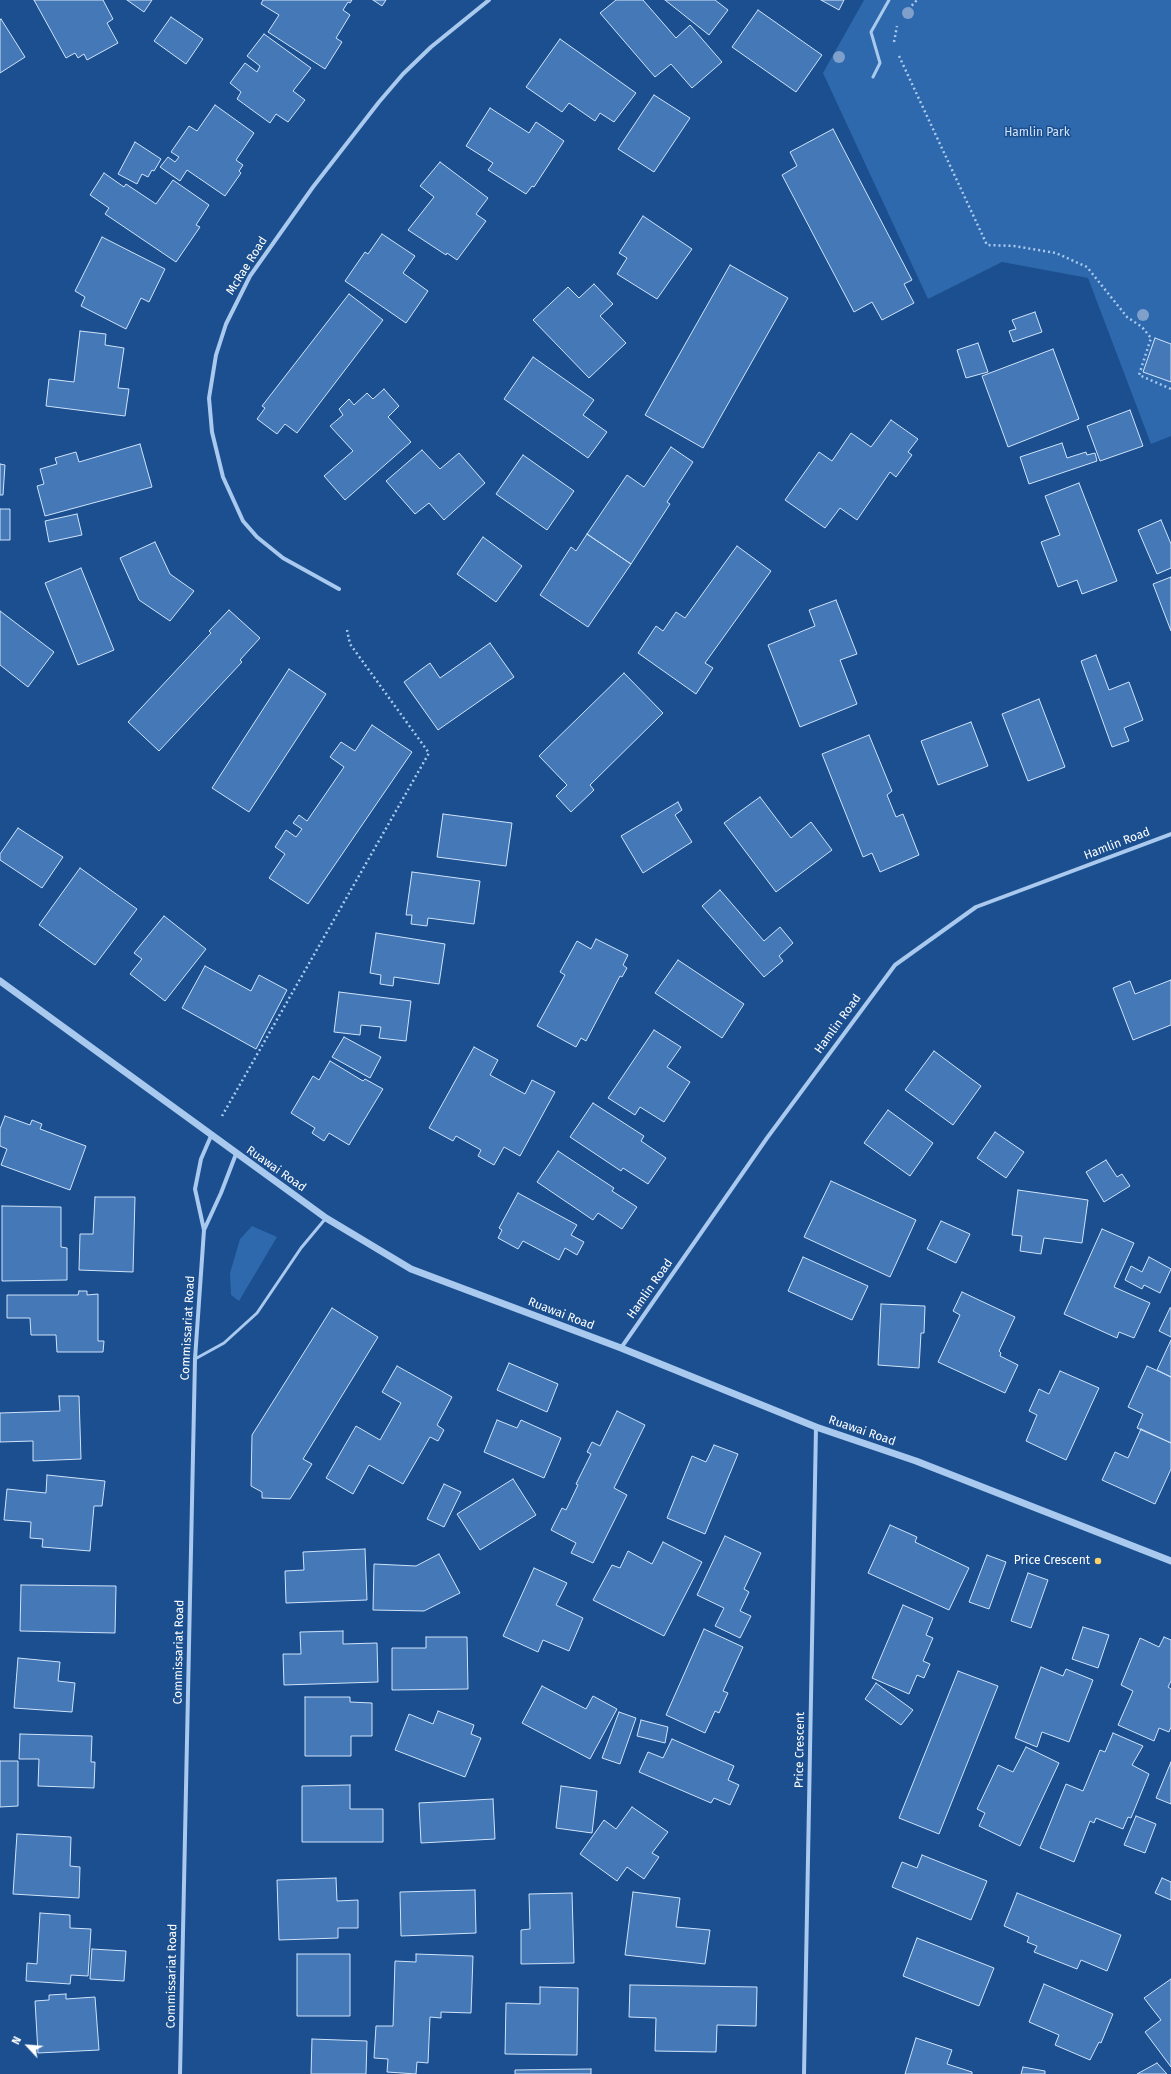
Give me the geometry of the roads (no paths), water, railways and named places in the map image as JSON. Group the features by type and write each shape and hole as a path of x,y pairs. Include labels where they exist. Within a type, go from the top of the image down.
{"street":[{"name":"McRae Road","path":"339,589 283,558 257,537 243,520 223,477 212,432 209,398 216,355 232,312 250,276 313,187 379,102 403,74 431,47 489,0"},
{"name":"Hamlin Road","path":"621,1348 767,1138 896,964 976,907 1171,834"},
{"name":"Ruawai Road","path":"0,981 211,1136 326,1218 411,1269 621,1348 816,1427 916,1461 1171,1561"},
{"name":"Commissariat Road","path":"180,2074 195,1359 204,1230 195,1190 201,1158 211,1136"},
{"name":"Commissariat Road","path":"204,1230 222,1193 236,1154"},
{"name":"Price Crescent","path":"804,2074 816,1427"}],"lane":[{"path":"873,77 880,64 871,32 889,0"},
{"path":"195,1359 224,1343 257,1313 301,1248 326,1218"}],"place":[{"name":"Price Crescent","path":"1098,1561"}],"park label":[{"name":"Hamlin Park","path":"1037,133"}]}
